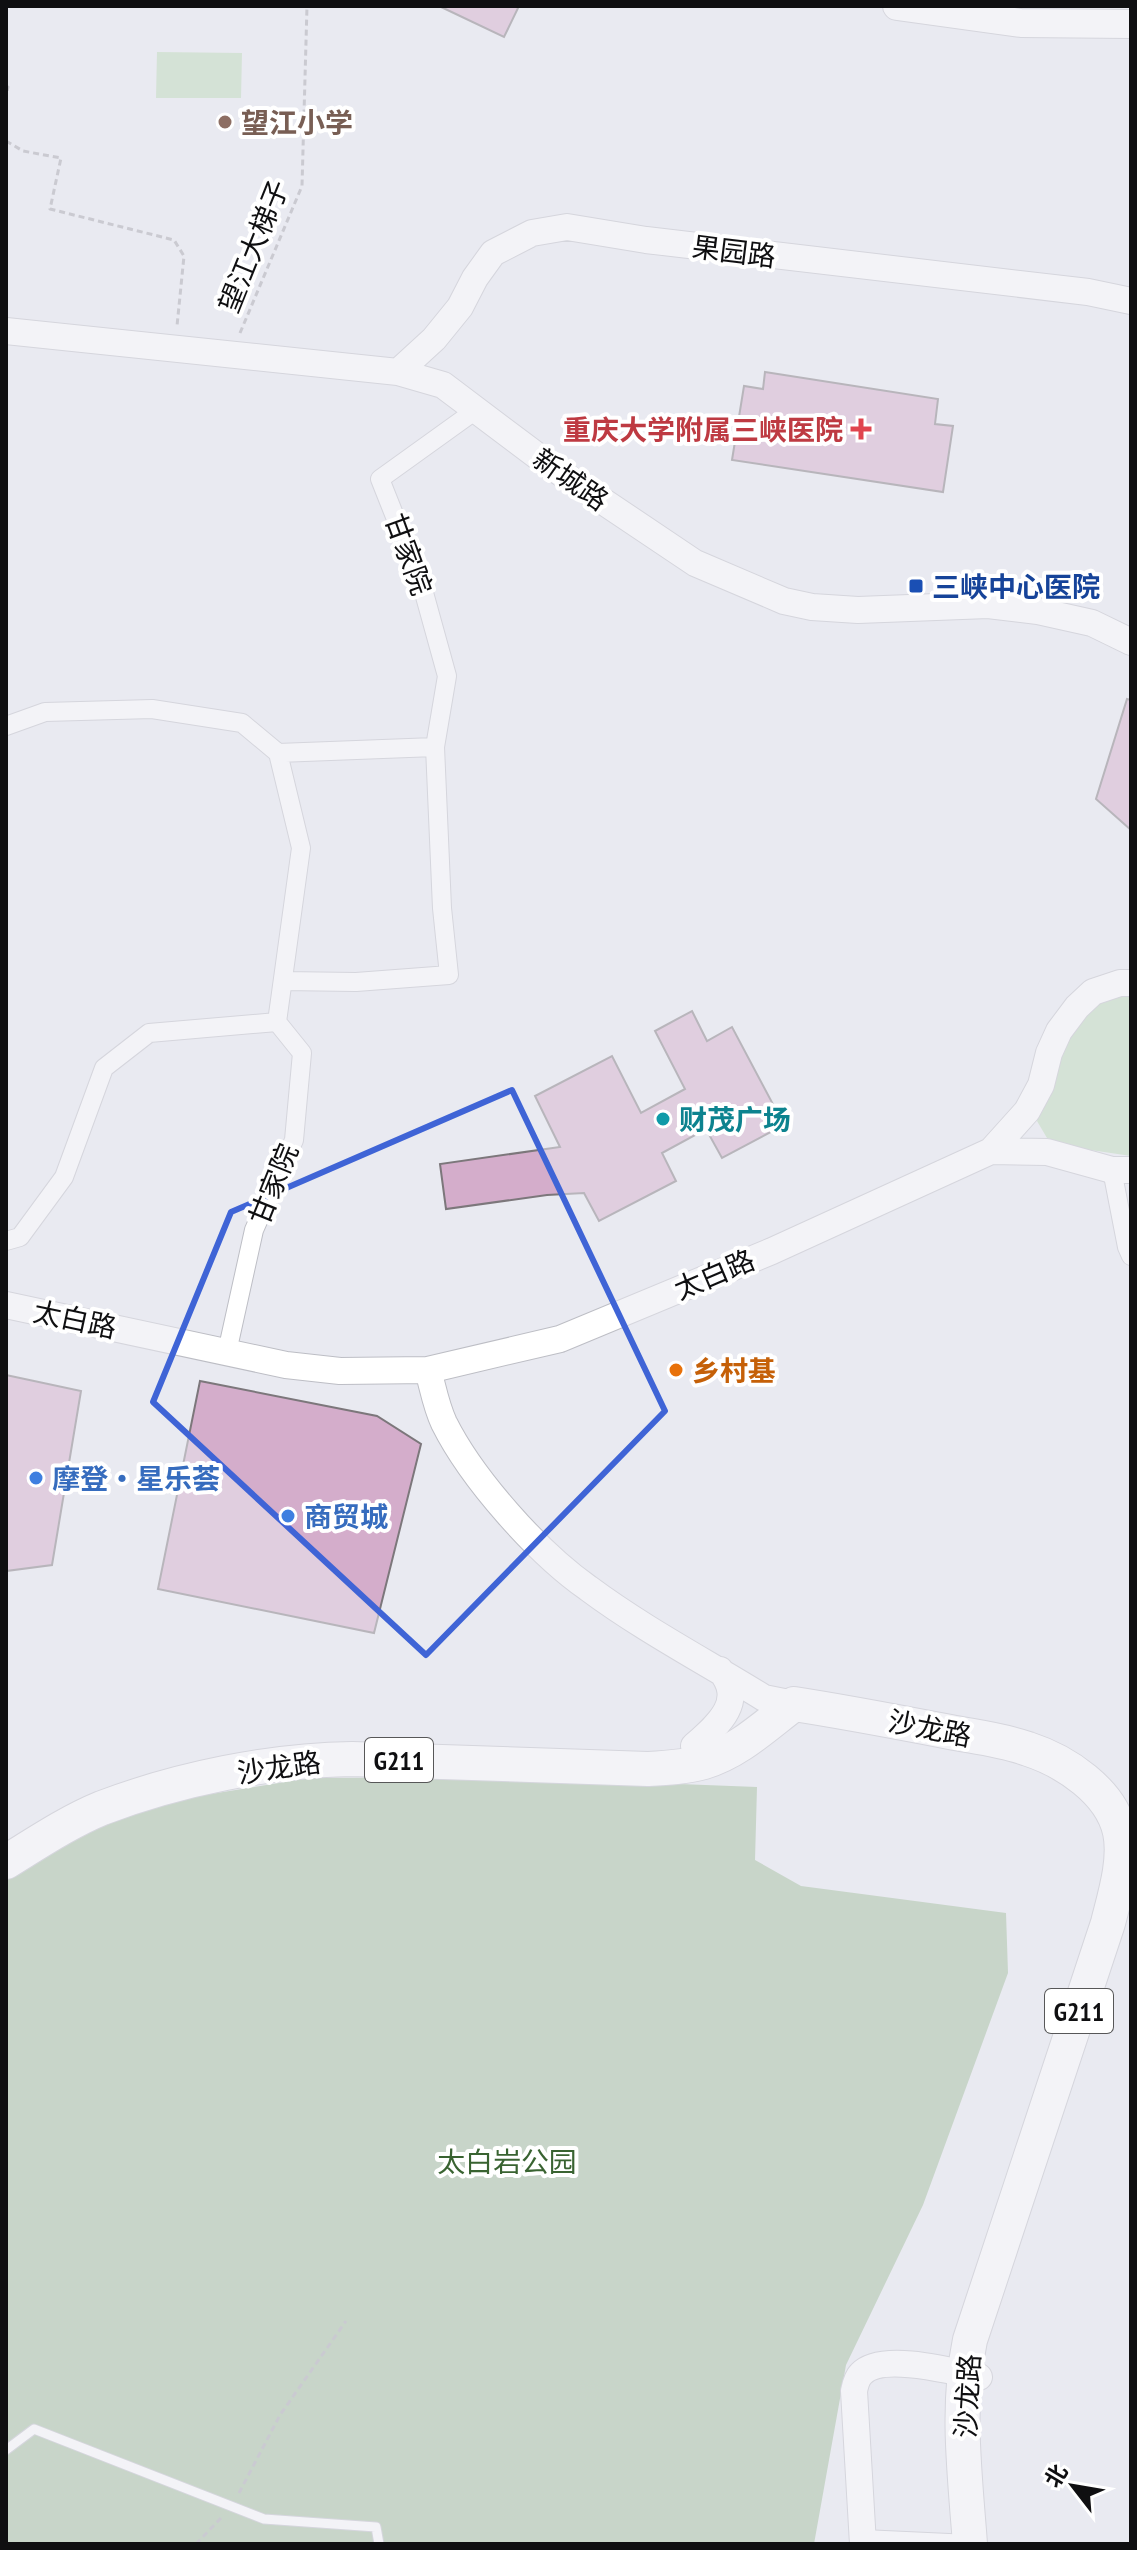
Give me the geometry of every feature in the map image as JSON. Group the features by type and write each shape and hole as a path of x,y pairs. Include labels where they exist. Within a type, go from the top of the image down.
{"highway":[{"name":"沙龙路","path":"6,1862 100,1809 248,1769 314,1760 352,1759 648,1769 705,1761 742,1743 780,1696"},
{"name":"沙龙路","path":"780,1696 1028,1749 1075,1773 1096,1791 1110,1810 1120,1833 1119,1867 1108,1923 970,2340 982,2544"},
{"name":"沙龙路","path":"6,1838 48,1813 128,1780 283,1744 364,1739 648,1752 694,1746 780,1696 881,1701 1061,1740 1081,1751 1111,1777 1131,1806"},
{"name":"沙龙路","path":"970,2544 964,2448 971,2375 986,2341 1131,1901"}],"main road":[{"path":"897,6 1021,23 1131,24"},
{"name":"果园路","path":"398,372 434,339 460,307 493,253 532,233 567,227 646,240 1088,292 1131,301"},
{"name":"新城路","path":"6,331 398,372 443,385 552,467 695,563 784,601 812,607 858,610 947,605 1013,608 1092,623 1131,642"},
{"name":"太白路","path":"6,1305 286,1365 340,1371 428,1370 560,1339 772,1251 991,1151 1027,1111 1041,1085 1049,1053 1059,1031 1077,1007 1093,992 1120,983 1131,983"},
{"name":"太白路","path":"991,1151 1047,1152 1122,1170"},
{"path":"428,1370 443,1420 456,1444 499,1501 543,1550 587,1587 720,1670 780,1696"},
{"path":"694,1746 711,1731 730,1703 730,1683 720,1670"},
{"path":"863,2541 854,2391 859,2374 873,2366 891,2362 971,2375"}],"street":[{"name":"甘家院","path":"283,981 356,982 449,975 442,908 435,747 447,676 421,582 380,479 476,410"},
{"path":"6,726 45,712 152,709 242,723 278,753 301,848 277,1022 149,1033 104,1068 64,1177 20,1237 6,1241"},
{"path":"278,753 435,747"},
{"name":"甘家院","path":"227,1352 254,1230 294,1140 302,1053 277,1022"},
{"path":"1122,1170 1127,1247 1131,1256"},
{"path":"863,2541 970,2544"}],"lane":[{"path":"6,2450 34,2429 264,2519 376,2527 379,2544"}],"path":[{"name":"望江大梯子","path":"230,354 302,186 307,6"},
{"path":"6,86 6,96"},
{"path":"6,141 23,151 61,158 50,209 174,240 184,256 174,349"},
{"path":"196,2544 232,2506 280,2415 346,2321"}],"highlighted area":[{"path":"512,1090 665,1411 426,1655 153,1402 231,1212"}],"green space":[{"path":"157,52 242,53 241,98 156,98"},
{"path":"1131,988 1131,1156 1084,1149 1047,1138 1037,1121 1068,1029 1094,1000"},
{"name":"太白岩公园","path":"497,1777 757,1787 755,1860 801,1886 1006,1913 1008,1973 923,2205 846,2365 814,2544 6,2544 6,1877 91,1825 192,1797 310,1778"}],"building":[{"path":"439,6 519,6 504,37"},
{"path":"765,372 938,399 935,424 953,426 943,492 732,460 744,386 763,389"},
{"path":"1127,699 1131,700 1131,830 1096,799"},
{"name":"财茂广场","path":"692,1011 707,1041 732,1027 784,1125 722,1158 706,1129 662,1153 676,1181 599,1221 584,1193 446,1209 440,1164 560,1147 535,1096 612,1056 641,1113 685,1089 655,1031"},
{"name":"摩登・星乐荟","path":"6,1375 81,1391 52,1565 6,1571"},
{"name":"商贸城","path":"200,1381 377,1416 421,1444 374,1633 158,1589"}],"place":[{"name":"望江小学","path":"225,122"},
{"name":"重庆大学附属三峡医院","path":"861,429"},
{"name":"三峡中心医院","path":"916,586"},
{"name":"财茂广场","path":"663,1119"},
{"name":"乡村基","path":"676,1370"},
{"name":"摩登・星乐荟","path":"36,1478"},
{"name":"商贸城","path":"288,1516"}]}
